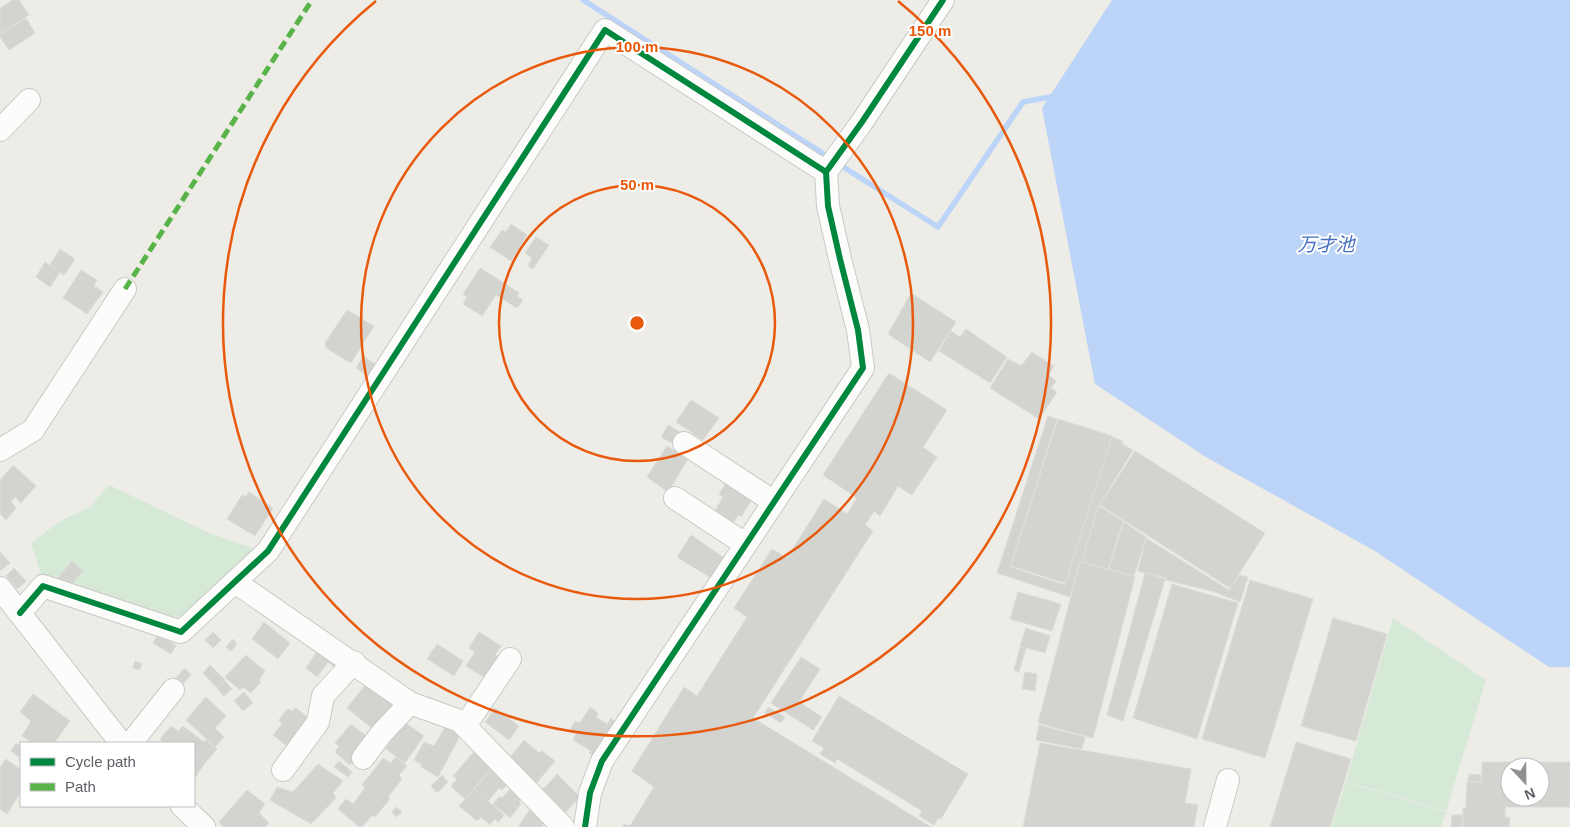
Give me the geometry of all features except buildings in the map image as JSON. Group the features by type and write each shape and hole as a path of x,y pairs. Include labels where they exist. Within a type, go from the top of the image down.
{"street":[{"path":"585,827 590,793 602,761 863,368 858,330 828,206 826,172 862,122 943,0"},
{"path":"20,613 43,586 181,632 268,551 605,30 826,172"},
{"path":"0,130 29,100"},
{"path":"0,450 33,430 125,289"},
{"path":"684,443 774,502"},
{"path":"675,498 746,544"},
{"path":"235,582 410,702 460,721 563,827"},
{"path":"0,588 120,742"},
{"path":"465,726 510,658"},
{"path":"283,770 318,722 323,696 354,662"},
{"path":"132,742 174,690"},
{"path":"363,758 381,734 410,702"},
{"path":"1215,827 1228,780"},
{"path":"183,807 204,827"}],"green space":[{"path":"109,485 209,533 252,548 252,561 188,616 162,619 42,577 31,543 62,520 90,507"},
{"path":"1393,618 1486,680 1446,811 1346,781"},
{"path":"1346,782 1446,812 1441,827 1331,827"}],"water":[{"name":"万才池","path":"1112,0 1570,0 1570,667 1549,667 1375,551 1206,457 1095,384 1042,108"}],"waterway":[{"path":"583,0 830,158"},
{"path":"837,163 938,227 1023,102 1055,96"}],"marked path":[{"path":"125,289 312,0"}],"cycle path":[{"path":"585,827 590,793 602,761 863,368 858,330 828,206 826,172 862,122 943,0"},
{"path":"20,613 43,586 181,632 268,551 605,30 826,172"}]}
